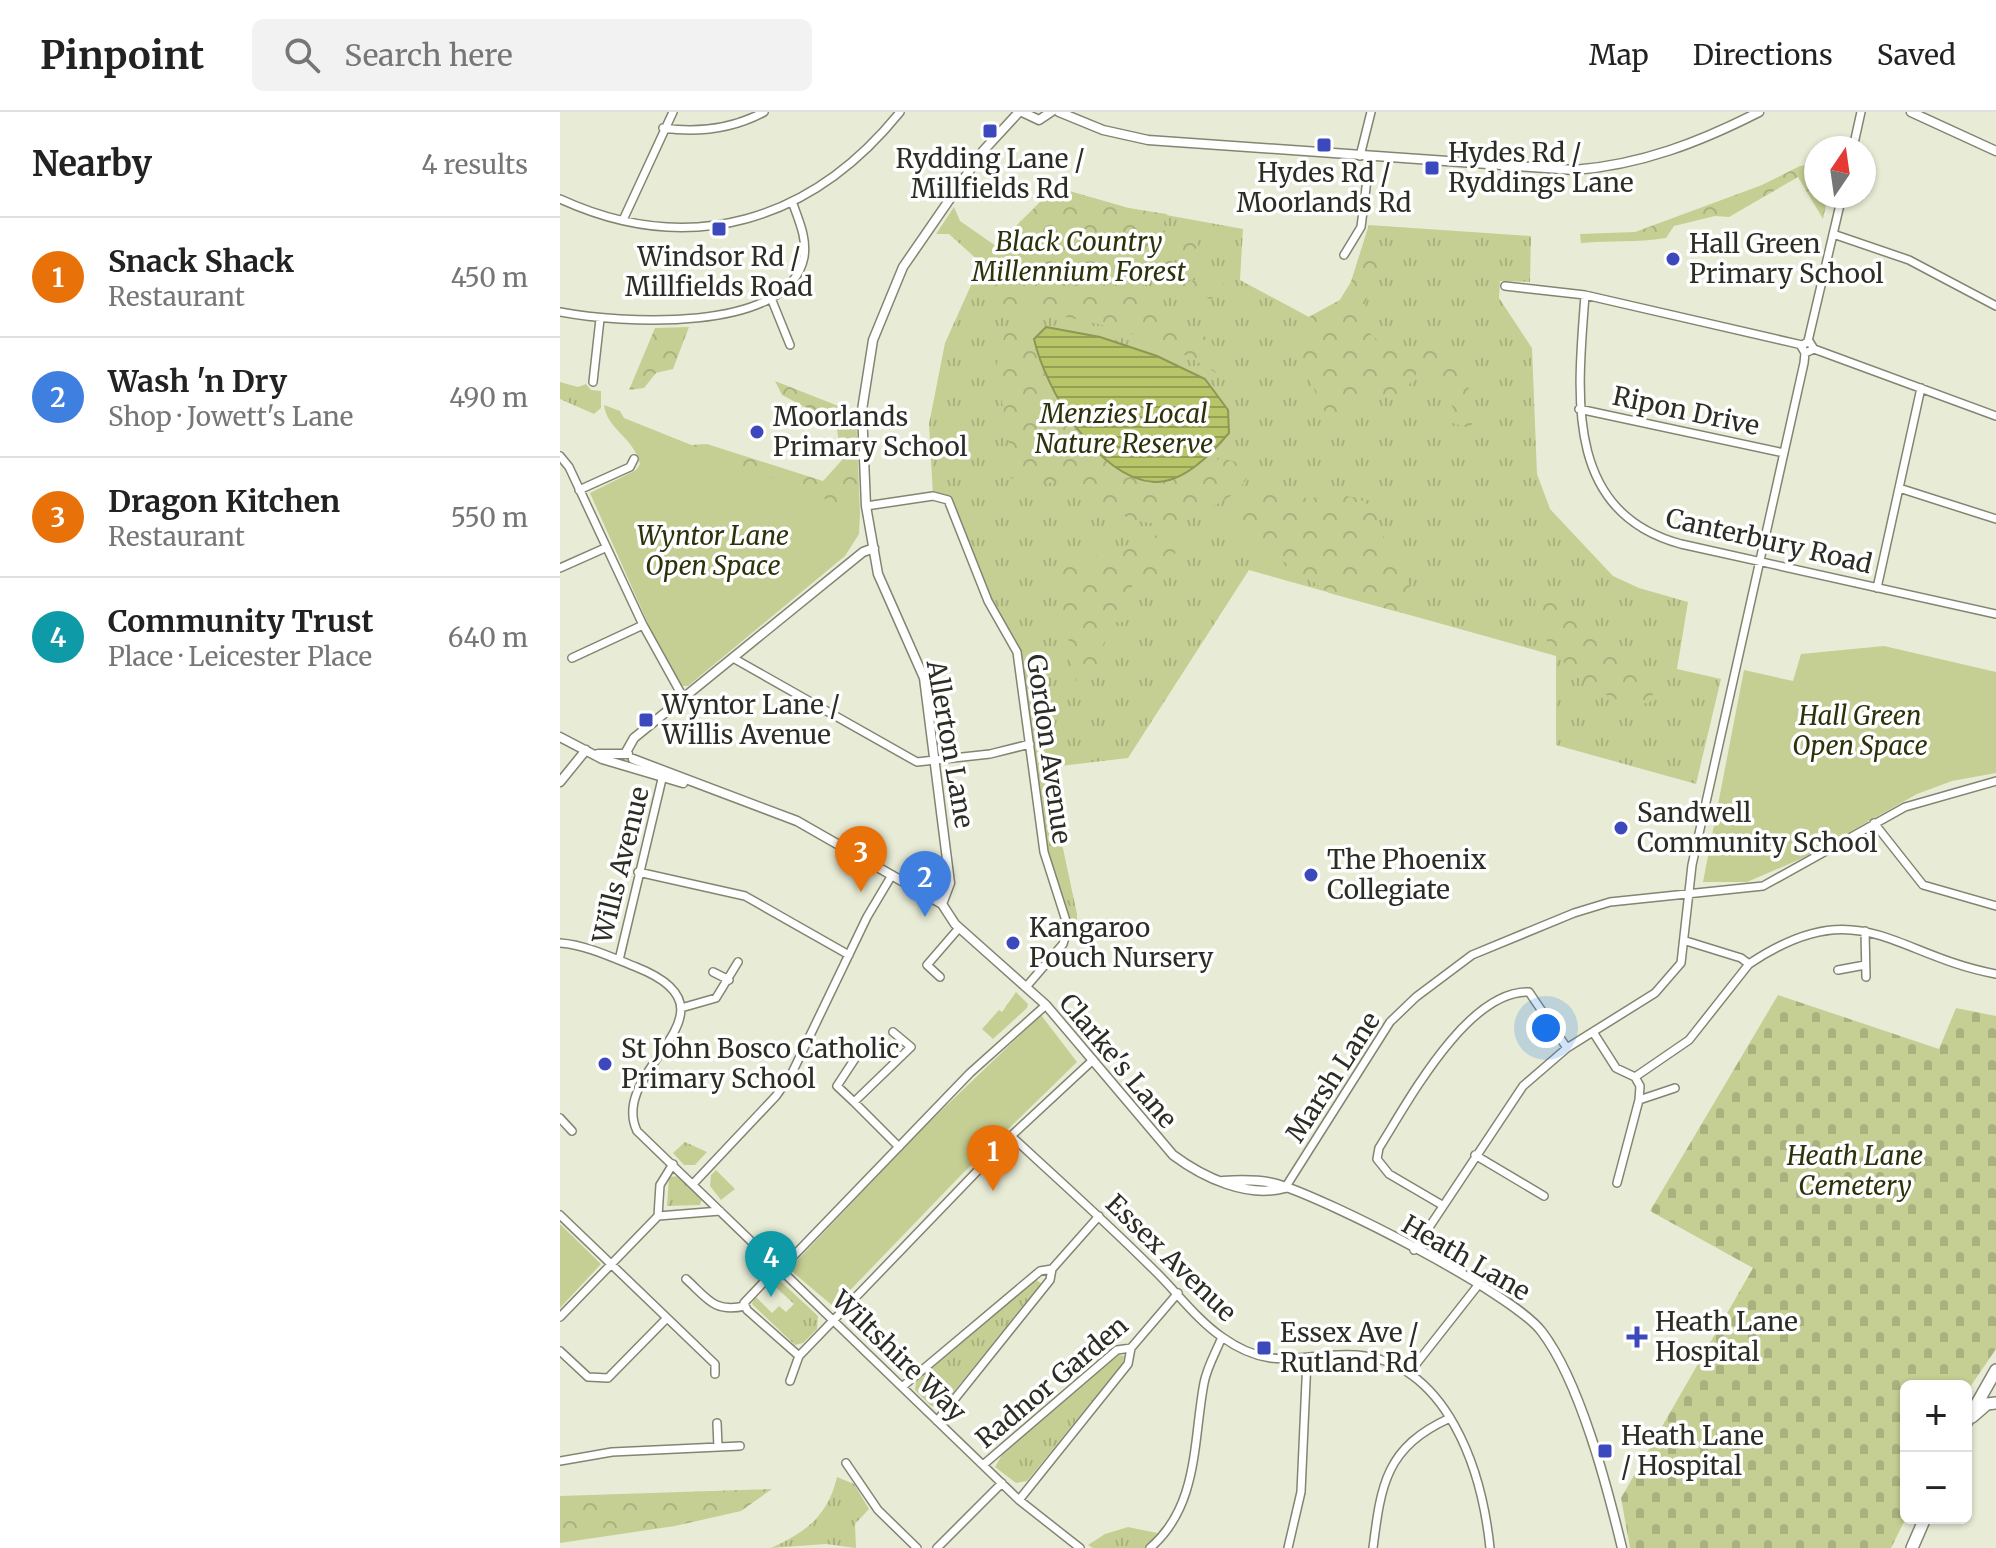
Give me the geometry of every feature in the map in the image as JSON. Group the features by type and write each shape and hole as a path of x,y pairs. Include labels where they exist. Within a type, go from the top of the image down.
{"main road":[{"path":"1972,1417 1996,1401 1992,1387 1996,1371"},
{"path":"1972,1413 1996,1371"},
{"path":"1912,1548 1922,1524"}],"street":[{"path":"623,220 673,112"},
{"path":"663,128 695,130 722,127 764,112"},
{"path":"560,199 623,220 677,226 711,225 752,218 793,204 859,158 900,112"},
{"path":"1021,112 1039,120 1051,112"},
{"name":"Allerton Lane","path":"942,904 950,883 924,678 878,574 866,506 862,410 868,364 882,313 903,267 983,151 1021,112"},
{"path":"1059,112 1103,130 1148,140 1574,170 1620,166 1717,133 1759,112"},
{"path":"1344,255 1361,227 1371,112"},
{"path":"1856,136 1861,112"},
{"path":"1911,112 1996,151"},
{"path":"560,312 600,319 672,320 728,312 771,298 794,279 804,258 803,234 793,204"},
{"path":"1414,1250 1523,1086 1567,1048 1667,983 1681,963 1686,941 1687,892 1805,346 1839,208"},
{"path":"1833,234 1909,260 1996,306"},
{"path":"1505,286 1585,295 1805,346 1996,416"},
{"name":"Canterbury Road","path":"1585,295 1579,409 1582,435 1597,480 1631,521 1666,540 1996,614"},
{"path":"771,298 790,345"},
{"path":"593,382 600,319"},
{"path":"1877,588 1921,388"},
{"name":"Ripon Drive","path":"1579,409 1784,453"},
{"path":"560,456 643,625 684,699"},
{"path":"579,490 630,467 634,459"},
{"path":"1899,488 1996,519"},
{"name":"Gordon Avenue","path":"866,506 933,496 948,500 988,601 1017,652 1046,861 1068,927 1063,944 1026,987"},
{"path":"560,568 605,548"},
{"path":"627,759 631,741 863,552 874,548"},
{"path":"572,658 643,625"},
{"path":"733,658 917,762 1030,744"},
{"path":"560,737 602,759 627,759 797,821 942,904"},
{"path":"571,768 574,744"},
{"path":"560,782 588,751"},
{"path":"627,759 662,779 699,786"},
{"path":"652,768 662,779"},
{"name":"Wills Avenue","path":"619,960 662,779"},
{"name":"Marsh Lane","path":"1285,1188 1390,1022 1456,966 1493,946 1610,902 1687,892 1739,890 1772,883 1874,823 1922,800 1996,781"},
{"path":"1874,823 1923,885 1996,906"},
{"path":"638,872 745,896 849,955"},
{"path":"693,1184 776,1096 791,1075 892,875"},
{"name":"Clarke's Lane","path":"942,904 957,926 1046,1005 1160,1143 1196,1171 1222,1181 1273,1183 1285,1188"},
{"path":"940,977 927,965 957,926"},
{"path":"1865,931 1866,977"},
{"path":"1635,1077 1689,1040 1749,964 1780,943 1806,934 1865,931 1886,935 1996,974"},
{"path":"1686,941 1741,958 1749,964"},
{"path":"560,943 619,960 667,983 681,1008 716,998 738,962"},
{"path":"1838,970 1865,965"},
{"path":"713,972 729,980"},
{"path":"1442,1205 1389,1174 1377,1159 1379,1148 1449,1042 1471,1019 1520,991 1529,992 1567,1048"},
{"path":"745,1306 747,1297 993,1050 1046,1005"},
{"name":"Wiltshire Way","path":"681,1008 678,1027 633,1096 631,1116 637,1131 1019,1500 1080,1548"},
{"path":"854,1102 911,1047 893,1032"},
{"path":"1593,1032 1616,1068 1635,1077 1640,1086 1617,1183"},
{"path":"860,1051 837,1086 899,1147"},
{"path":"790,1381 799,1356 1011,1136 1093,1060"},
{"path":"1639,1100 1675,1088"},
{"path":"560,1118 572,1131"},
{"name":"Essex Avenue","path":"1011,1136 1099,1216 1222,1337 1243,1350 1290,1361 1355,1355 1395,1363 1409,1373 1433,1394 1450,1418 1485,1502 1490,1548"},
{"path":"1475,1155 1544,1196"},
{"path":"560,1317 658,1216 660,1185 673,1164"},
{"name":"Heath Lane","path":"1285,1188 1479,1284 1528,1316 1554,1349 1591,1441 1622,1548"},
{"path":"658,1216 720,1211"},
{"path":"560,1215 715,1364 715,1374"},
{"path":"937,1421 1050,1280 1052,1269 1099,1216"},
{"path":"902,1387 1040,1271 1052,1269"},
{"path":"686,1279 718,1308 727,1310 745,1306"},
{"path":"1409,1373 1479,1284"},
{"name":"Radnor Garden","path":"983,1465 1117,1350 1131,1348 1178,1293"},
{"path":"745,1306 799,1356"},
{"path":"560,1351 588,1377 608,1378 666,1319"},
{"path":"1150,1548 1179,1516 1187,1491 1204,1380 1222,1337"},
{"path":"1019,1500 1128,1364 1131,1348"},
{"path":"1288,1548 1301,1492 1307,1359"},
{"path":"1373,1548 1379,1498 1390,1466 1417,1437 1450,1418"},
{"path":"717,1423 718,1447"},
{"path":"560,1461 624,1451 740,1446"},
{"path":"846,1463 878,1510 917,1548"},
{"path":"937,1548 1002,1483"}],"green space":[{"path":"1804,166 1804,187 1798,177 1729,217 1715,216 1674,226 1666,238 1581,243 1580,234 1635,232 1762,185"},
{"name":"Menzies Local Nature Reserve","path":"1055,187 1128,208 1243,229 1240,280 1309,317 1340,300 1351,282 1369,225 1531,236 1530,282 1500,281 1499,298 1532,348 1537,474 1550,509 1613,576 1639,588 1688,602 1677,669 1721,679 1696,784 1556,745 1556,656 1249,570 1128,758 1052,767 1061,839 1077,914 1077,924 1068,924 1047,869 1017,652 988,601 948,500 933,496 929,424 945,343 981,263 949,234 936,234 954,207 960,221 996,246"},
{"name":"Black Country Millennium Forest","path":"1055,187 1128,208 1167,214 1161,230 1195,236 1198,246 1193,252 1176,252 1172,257 1176,272 1191,281 1218,273 1224,284 1212,299 1168,292 1151,263 1141,294 1144,312 1185,325 1208,339 1221,361 1222,377 1199,362 1145,338 1087,321 1001,310 990,298 994,279 1007,270 1010,258 997,246"},
{"path":"1816,208 1825,208 1823,219"},
{"path":"1369,225 1379,263 1361,315 1367,331 1390,351 1447,349 1479,415 1469,428 1449,422 1453,408 1437,383 1427,386 1417,373 1402,395 1387,397 1376,392 1354,403 1338,420 1330,421 1299,366 1297,335 1309,317 1340,300 1351,282"},
{"name":"Black Country Millennium Forest","path":"1019,324 1034,339 1039,364 1062,406 1093,447 1191,470 1213,460 1229,460 1250,472 1242,484 1228,498 1209,508 1166,522 1149,523 1118,513 1066,480 1049,483 1010,478 1009,433 995,372 1007,326"},
{"path":"689,327 673,369 656,373 644,388 629,390 655,328"},
{"path":"775,381 856,413 860,513 850,521 623,418 690,445 707,444 823,481 842,460 836,424 782,395"},
{"path":"560,382 578,387 586,384 591,390 601,391 601,408 594,414 560,399"},
{"name":"Wyntor Lane Open Space","path":"604,405 620,411 624,418 860,513 859,534 845,556 688,686 680,686 658,646 590,493 636,470 640,464 632,446 610,421"},
{"path":"1269,492 1296,498 1350,496 1369,506 1379,522 1393,559 1409,582 1412,600 1402,613 1329,593 1273,554 1259,550 1247,536 1235,532 1228,521 1235,508 1249,497"},
{"path":"1181,527 1177,548 1169,565 1154,576 1133,582 1125,622 1107,622 1104,646 1095,668 1087,682 1076,681 1056,569"},
{"path":"1541,589 1548,589 1565,608 1584,619 1599,638 1649,676 1655,689 1650,702 1631,703 1609,696 1567,666 1550,646 1539,625 1535,605"},
{"name":"Hall Green Open Space","path":"1884,646 1996,672 1996,773 1952,781 1917,794 1805,857 1747,882 1703,882 1744,670 1793,681 1801,654"},
{"path":"1016,992 1028,1004 1027,1008 993,1039 982,1029 999,1010 1002,1012"},
{"name":"Heath Lane Cemetery","path":"1778,995 1939,1049 1956,1008 1996,1016 1996,1349 1972,1384 1972,1380 1900,1380 1900,1524 1903,1524 1891,1548 1630,1548 1621,1498 1753,1268 1650,1211"},
{"path":"1041,1015 1077,1062 964,1172 834,1307 789,1269 924,1127"},
{"path":"685,1142 707,1152 695,1165 684,1165 673,1153"},
{"path":"716,1170 735,1189 721,1200 710,1186 711,1175"},
{"path":"678,1176 702,1199 700,1205 667,1206 669,1177"},
{"path":"560,1224 601,1264 560,1308"},
{"path":"776,1277 818,1316 817,1329 803,1343 795,1345 752,1304 755,1296 772,1313 779,1306 786,1312 794,1304 769,1281"},
{"path":"1035,1279 1042,1284 941,1407 931,1406 915,1390 917,1377"},
{"path":"1118,1355 1124,1356 1123,1363 1027,1481 1016,1483 995,1467 1002,1455"},
{"path":"837,1477 854,1484 869,1509 855,1524 856,1548 826,1544 771,1548 795,1536 814,1521 828,1502"},
{"path":"772,1489 741,1511 675,1526 560,1543 560,1496"},
{"path":"1128,1527 1162,1534 1145,1548 1093,1548 1088,1545 1105,1534"}],"shaded area":[{"path":"1046,327 1100,337 1157,356 1205,379 1228,410 1229,433 1205,458 1176,478 1154,482 1133,477 1094,448 1062,405 1049,382 1034,339"}],"place":[{"name":"Rydding Lane / Millfields Rd","path":"990,131"},
{"name":"Hydes Rd / Moorlands Rd","path":"1324,145"},
{"name":"Hydes Rd / Ryddings Lane","path":"1432,168"},
{"name":"Windsor Rd / Millfields Road","path":"719,229"},
{"name":"Hall Green Primary School","path":"1673,259"},
{"name":"Moorlands Primary School","path":"757,432"},
{"name":"Wyntor Lane / Willis Avenue","path":"646,720"},
{"name":"Sandwell Community School","path":"1621,828"},
{"name":"The Phoenix Collegiate","path":"1311,875"},
{"name":"Dragon Kitchen","path":"861,892"},
{"name":"Wash 'n Dry","path":"925,917"},
{"name":"Kangaroo Pouch Nursery","path":"1013,943"},
{"name":"St John Bosco Catholic Primary School","path":"605,1064"},
{"name":"Snack Shack","path":"993,1191"},
{"name":"Community Trust","path":"771,1297"},
{"name":"Heath Lane Hospital","path":"1637,1337"},
{"name":"Essex Ave / Rutland Rd","path":"1264,1348"},
{"name":"Heath Lane / Hospital","path":"1605,1451"}]}
